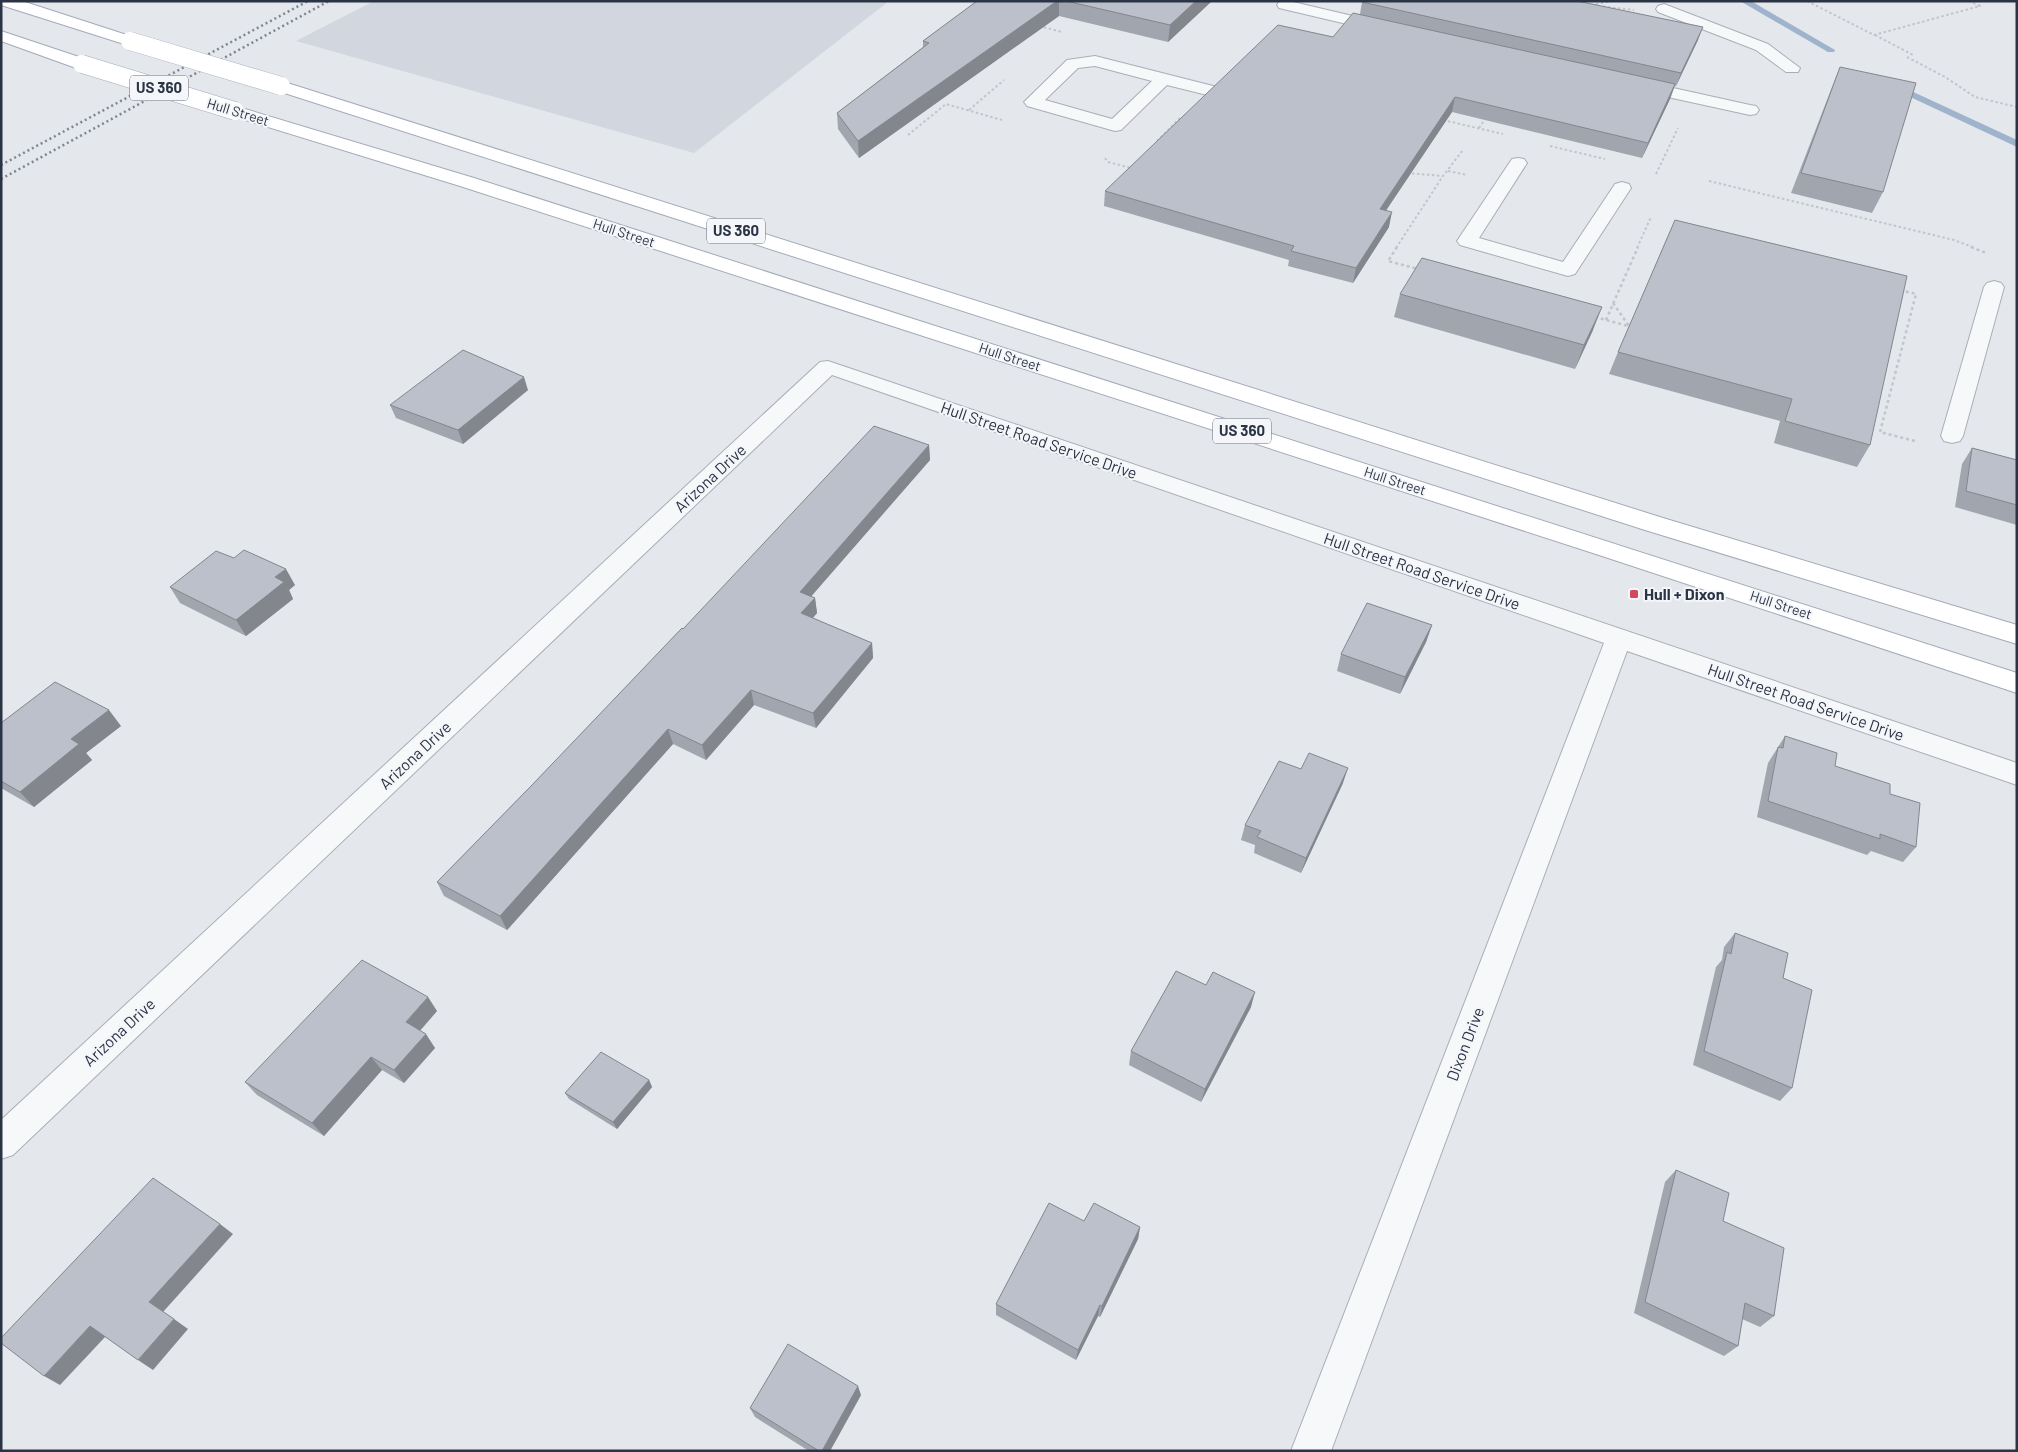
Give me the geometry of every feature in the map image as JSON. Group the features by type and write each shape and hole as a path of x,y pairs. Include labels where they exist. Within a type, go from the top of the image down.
{"main road":[{"name":"US 360","path":"5,1 281,86 1654,524 2017,635"},
{"name":"Hull Street","path":"1,36 82,64 505,195 1608,549 2017,683"}],"street":[{"path":"1285,5 1400,31"},
{"path":"1664,9 1762,48 1792,68"},
{"path":"1163,79 1115,126 1033,102 1073,64 1094,61 1211,90"},
{"path":"1620,81 1750,110"},
{"path":"1518,163 1467,242 1568,270 1622,188"},
{"path":"1952,436 1994,287"},
{"name":"Hull Street Road Service Drive","path":"828,367 2017,774"},
{"name":"Arizona Drive","path":"1,1143 828,367"},
{"name":"Dixon Drive","path":"1311,1451 1619,638"}],"path":[{"path":"1587,6 1612,1"},
{"path":"1807,1 1913,55"},
{"path":"1874,35 1980,6 1969,1"},
{"path":"1595,5 1624,10"},
{"path":"1907,57 1945,77 1976,97 2017,107"},
{"path":"1151,147 1185,112"},
{"path":"1479,128 1489,113"},
{"path":"1441,120 1507,135"},
{"path":"1653,180 1678,128"},
{"path":"1544,144 1610,161"},
{"path":"1130,168 1137,161"},
{"path":"1406,172 1443,176"},
{"path":"1709,181 1954,240 1990,255"},
{"path":"1606,320 1651,217"},
{"path":"1898,289 1916,294 1880,432 1922,443"},
{"path":"1613,303 1633,334"}],"shaded area":[{"path":"374,1 889,1 694,153 296,41"}],"building":[{"path":"977,1 1057,1 858,141 837,113 929,43 923,41"},
{"path":"1066,1 1196,1 1170,25"},
{"path":"1363,1 1577,1 1703,27 1681,73"},
{"path":"1353,13 1675,84 1648,143 1455,97 1380,209 1392,212 1356,268 1291,251 1294,246 1105,191 1278,25 1333,37"},
{"path":"1840,67 1916,83 1883,192 1801,173"},
{"path":"1675,220 1907,276 1870,445 1785,421 1792,399 1618,352"},
{"path":"1422,258 1602,307 1584,345 1400,294"},
{"path":"463,350 524,377 458,430 390,405"},
{"path":"874,426 929,445 800,592 815,598 801,613 872,643 813,713 751,690 702,745 668,729 500,916 437,882 683,629"},
{"path":"1972,448 2017,460 2017,505 1966,491"},
{"path":"244,550 286,569 275,577 284,582 236,620 170,587 216,551 234,558"},
{"path":"1367,603 1432,625 1405,677 1341,654"},
{"path":"55,682 109,710 71,739 79,744 20,792 1,781 1,723"},
{"path":"1785,736 1837,753 1835,766 1890,784 1890,794 1920,803 1916,847 1880,834 1880,839 1768,801 1778,747 1783,748"},
{"path":"1309,753 1348,768 1306,858 1257,837 1261,831 1245,825 1279,761 1301,769"},
{"path":"1735,933 1788,953 1783,978 1812,990 1792,1088 1704,1051 1727,952 1731,954"},
{"path":"362,960 428,997 406,1022 426,1034 394,1070 371,1057 312,1123 245,1082"},
{"path":"1176,971 1206,985 1213,972 1255,992 1205,1089 1131,1051"},
{"path":"601,1052 649,1080 613,1122 565,1093"},
{"path":"1676,1170 1729,1193 1723,1221 1784,1248 1774,1316 1745,1303 1738,1346 1645,1302"},
{"path":"153,1178 220,1224 149,1302 174,1319 138,1360 90,1326 44,1376 1,1343 1,1338"},
{"path":"1049,1203 1084,1221 1094,1203 1140,1227 1102,1306 1100,1305 1078,1350 996,1304"},
{"path":"788,1344 858,1386 822,1451 819,1451 750,1408"}],"waterway":[{"path":"1744,1 1831,50"},
{"path":"1894,86 2017,144"}],"railway":[{"path":"1,165 308,1"},
{"path":"1,179 329,1"}],"place":[{"name":"Hull + Dixon","path":"1634,594"}]}
